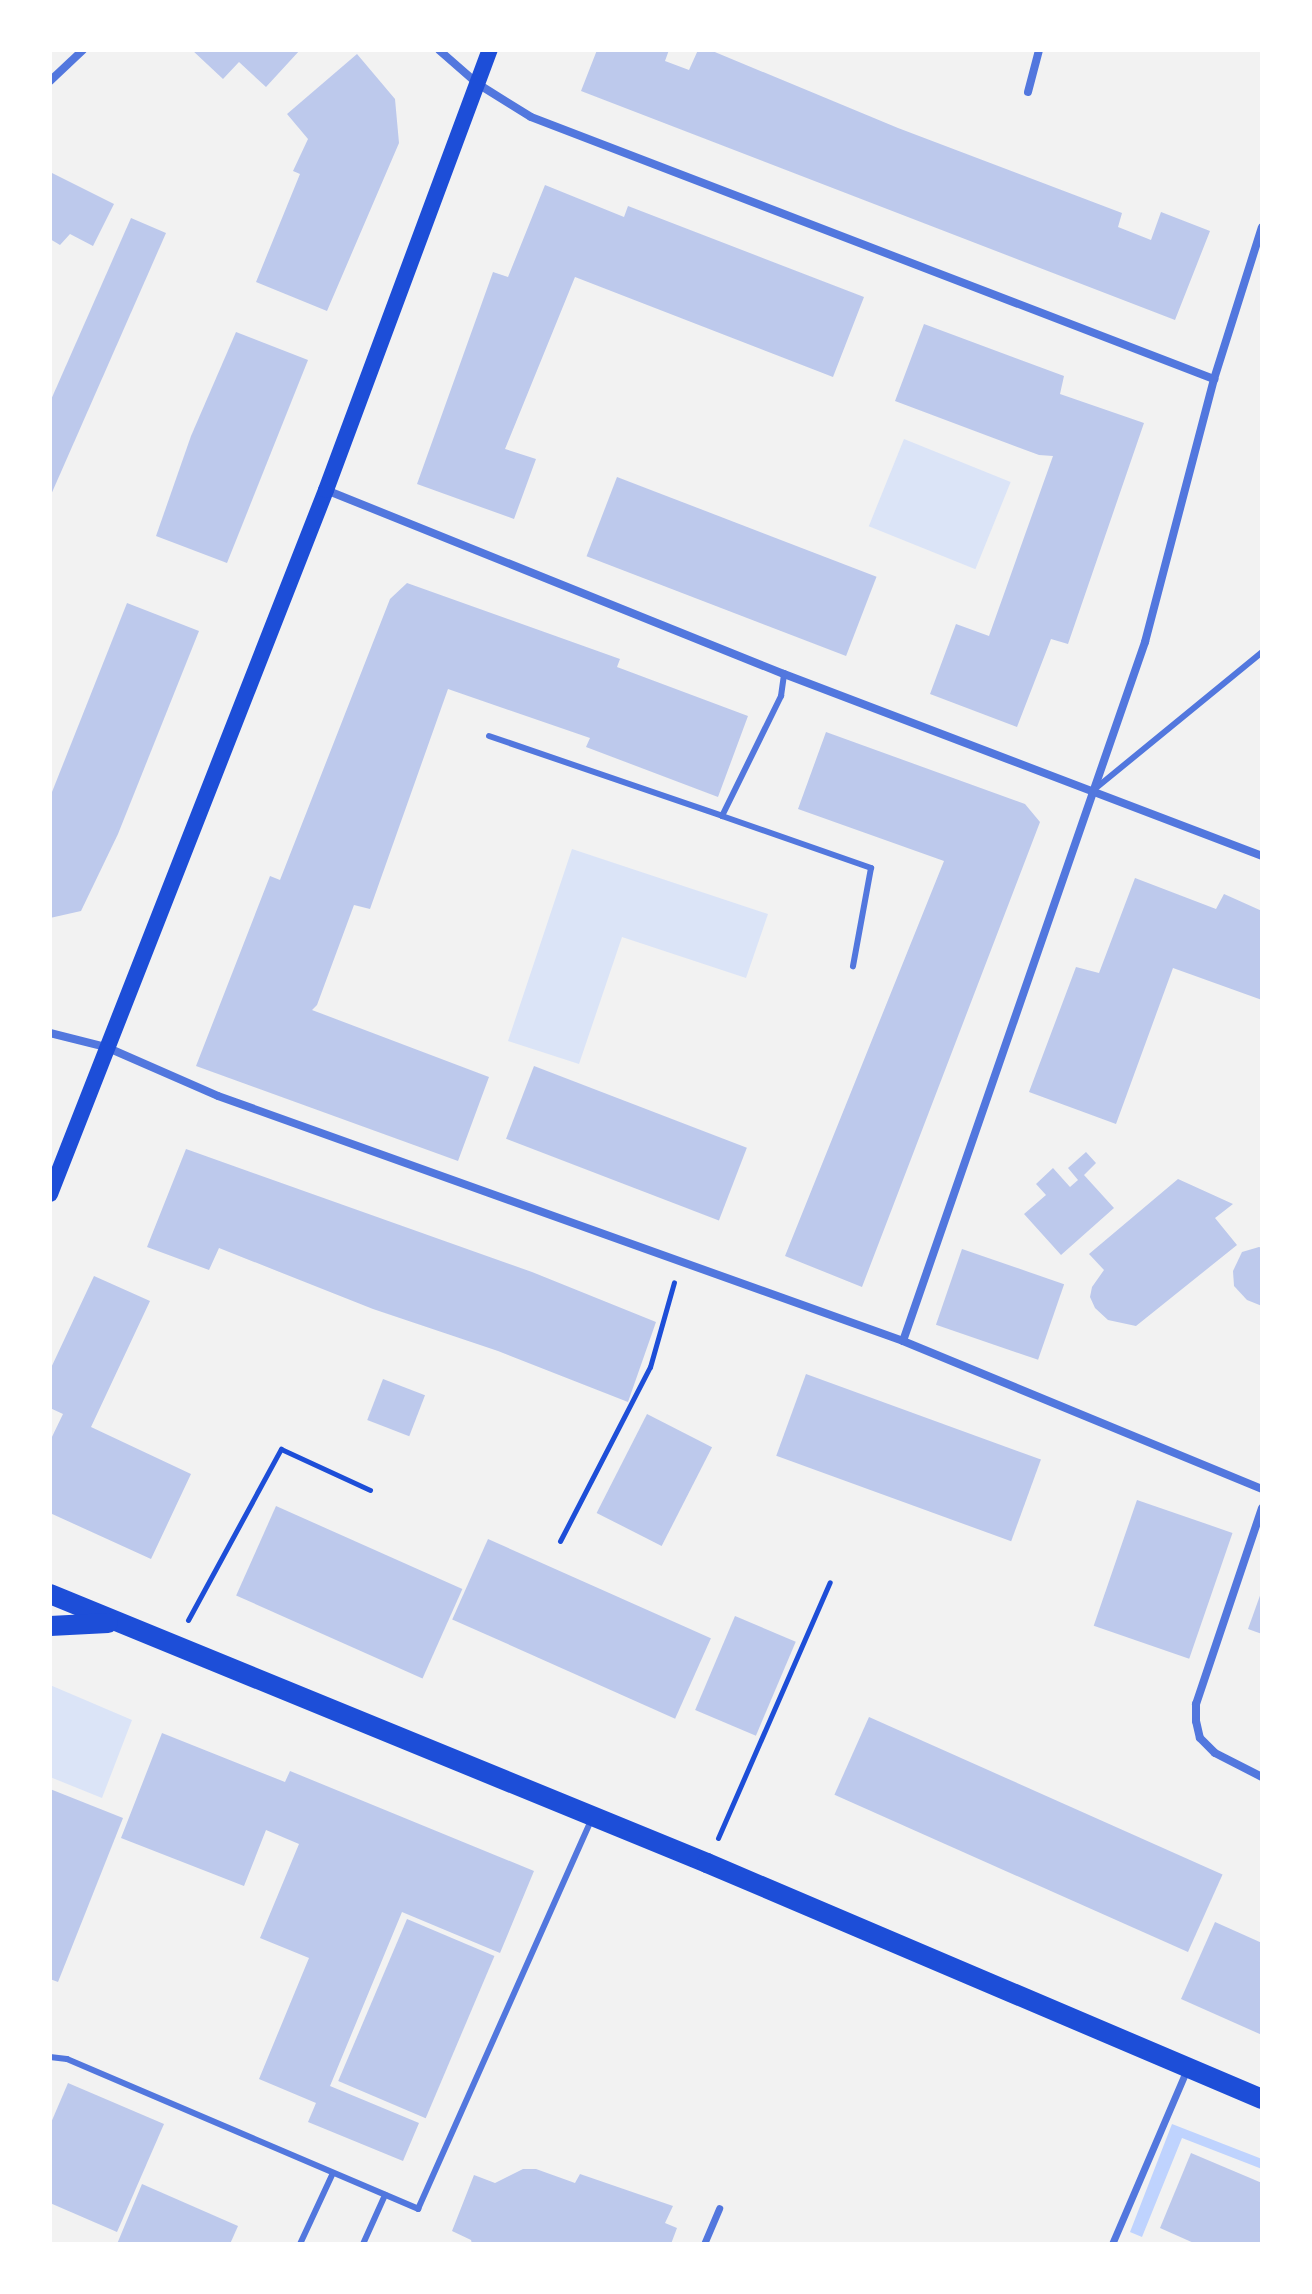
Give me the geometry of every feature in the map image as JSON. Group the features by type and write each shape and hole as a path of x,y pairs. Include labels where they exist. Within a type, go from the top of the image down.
{"main road":[{"path":"50,1194 326,490 490,50"},
{"path":"50,1594 707,1863 1262,2099"},
{"path":"50,1626 116,1622"}],"street":[{"path":"50,81 83,50"},
{"path":"439,50 478,84 531,117 1214,379"},
{"path":"1028,92 1039,50"},
{"path":"903,1341 1090,793 1145,642 1214,379 1262,227"},
{"path":"326,490 784,674 1262,856"},
{"path":"50,1033 106,1047 218,1096 903,1341 1262,1489"},
{"path":"1262,1508 1196,1704 1200,1738 1228,1762 1262,1777"},
{"path":"1112,2244 1187,2069"},
{"path":"704,2244 719,2208"}],"lane":[{"path":"1090,793 1262,652"},
{"path":"722,816 781,696 784,674"},
{"path":"489,736 871,868 853,966"},
{"path":"50,2057 67,2059 418,2209 593,1816"},
{"path":"300,2244 333,2173"},
{"path":"363,2244 385,2195"}],"path":[{"path":"560,1541 650,1367 680,1262"},
{"path":"174,1646 281,1449 370,1490"},
{"path":"707,1863 830,1582"}],"shaded area":[{"path":"904,439 1011,482 975,569 869,526"},
{"path":"572,849 768,914 746,978 622,937 579,1064 508,1041"},
{"path":"50,1685 132,1720 102,1798 50,1777"}],"water":[{"path":"1172,2124 1262,2159 1262,2169 1182,2138 1142,2237 1130,2232"}],"building":[{"path":"192,50 300,50 266,87 239,62 223,79"},
{"path":"597,50 669,50 665,61 689,70 698,50 710,50 898,128 1122,213 1118,227 1151,240 1161,212 1210,231 1175,320 581,91"},
{"path":"357,54 395,99 399,143 327,311 256,282 300,174 293,171 308,139 287,114"},
{"path":"50,172 114,204 93,246 70,234 60,245 50,239"},
{"path":"545,185 624,217 628,206 864,297 833,377 575,277 505,449 536,459 514,519 417,484 493,272 508,277"},
{"path":"131,218 166,233 50,497 50,402"},
{"path":"924,324 1064,376 1060,394 1144,423 1068,644 1051,639 1017,727 930,694 956,624 989,636 1053,456 1039,455 895,401"},
{"path":"236,332 308,360 227,563 156,536 191,436"},
{"path":"617,477 877,577 846,656 587,556"},
{"path":"407,583 620,659 617,667 748,716 718,797 586,747 590,738 448,689 370,909 354,905 317,1005 312,1010 489,1077 458,1161 196,1066 270,876 280,880 390,599"},
{"path":"127,603 199,631 118,834 81,911 50,918 50,797"},
{"path":"826,732 1025,804 1040,822 862,1287 785,1256 944,861 798,809"},
{"path":"1135,878 1216,909 1224,894 1262,911 1262,1000 1173,968 1116,1124 1029,1092 1076,967 1099,973"},
{"path":"534,1066 747,1148 719,1221 506,1139"},
{"path":"186,1149 532,1272 656,1322 628,1402 498,1351 373,1309 219,1248 209,1270 147,1247"},
{"path":"1086,1152 1096,1163 1084,1175 1114,1208 1061,1255 1024,1214 1046,1195 1036,1184 1053,1168 1070,1187 1078,1180 1068,1168"},
{"path":"1178,1179 1233,1204 1215,1218 1237,1245 1136,1326 1108,1320 1095,1308 1090,1297 1092,1287 1104,1270 1089,1254"},
{"path":"1262,1248 1262,1306 1247,1300 1234,1286 1233,1271 1242,1252"},
{"path":"962,1249 1064,1284 1038,1360 936,1325"},
{"path":"94,1276 150,1301 91,1427 191,1474 151,1559 50,1513 50,1441 63,1414 50,1408 50,1370"},
{"path":"806,1374 1041,1460 1011,1541 776,1456"},
{"path":"383,1379 425,1395 409,1436 367,1420"},
{"path":"647,1414 712,1447 662,1546 597,1513"},
{"path":"1137,1500 1232,1533 1189,1659 1094,1626"},
{"path":"276,1506 462,1589 423,1679 236,1596"},
{"path":"488,1539 711,1638 675,1719 452,1619"},
{"path":"1262,1590 1262,1634 1248,1629"},
{"path":"735,1616 796,1642 756,1736 695,1710"},
{"path":"869,1717 1223,1874 1188,1952 834,1795"},
{"path":"162,1733 285,1782 290,1771 534,1871 500,1953 402,1912 330,2086 419,2123 403,2161 308,2122 316,2103 259,2079 309,1958 260,1938 299,1844 266,1830 244,1886 121,1838"},
{"path":"50,1789 123,1818 58,1982 50,1979"},
{"path":"407,1919 494,1956 426,2118 338,2081"},
{"path":"1215,1922 1262,1943 1262,2035 1181,1999"},
{"path":"68,2083 164,2124 117,2232 50,2203 50,2125"},
{"path":"1191,2153 1262,2183 1262,2244 1196,2244 1160,2228"},
{"path":"523,2169 536,2169 575,2183 580,2174 673,2206 665,2223 677,2228 671,2244 472,2244 471,2240 452,2231 474,2175 495,2183"},
{"path":"142,2184 238,2226 230,2244 117,2244"}]}
